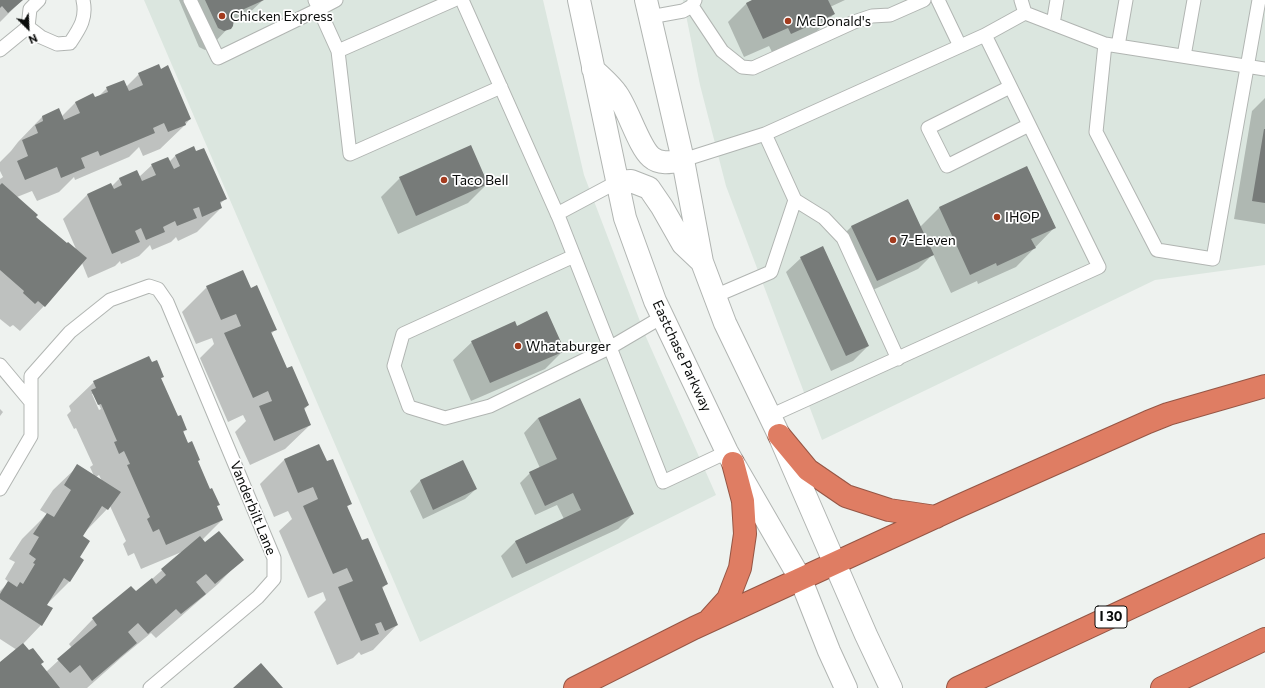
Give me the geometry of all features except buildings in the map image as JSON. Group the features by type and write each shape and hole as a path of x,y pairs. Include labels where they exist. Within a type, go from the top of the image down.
{"highway":[{"path":"575,688 706,624 936,517 1168,414 1265,386"},
{"path":"775,425 808,470 846,496 889,510 936,517"},
{"path":"706,624 728,599 740,568 745,534 743,501 730,458"},
{"name":"I 30","path":"958,688 1265,545"},
{"path":"1162,688 1265,639"}],"main road":[{"name":"Eastchase Parkway","path":"580,0 625,218 662,317 730,458 801,580 846,688"},
{"path":"648,8 684,160 702,262 725,323 775,425 866,635 891,688"},
{"path":"594,69 617,94 641,143 650,157 662,163 684,160"},
{"path":"617,182 631,181 649,188 684,244 702,262"}],"lane":[{"path":"0,50 28,27 30,9 39,0"},
{"path":"28,27 40,37 57,44 70,43 80,28 85,10 83,0"},
{"path":"190,0 218,58 317,5 336,0"},
{"path":"338,51 454,0"},
{"path":"462,0 557,214 611,346 663,482 730,458"},
{"path":"648,8 683,11 693,3 722,51 742,67 753,68 854,22 872,16 890,15 924,0"},
{"path":"938,0 960,46"},
{"path":"1021,0 1025,12 1053,24 1112,45 1265,69"},
{"path":"1053,24 1057,0"},
{"path":"1126,0 1112,45 1096,132 1157,250 1213,259 1259,0"},
{"path":"1184,56 1194,0"},
{"path":"317,5 338,51 350,154 501,87"},
{"path":"684,160 765,134 985,35 1025,12"},
{"path":"775,425 898,359 1100,267 985,35"},
{"path":"1010,87 928,128 947,166 1029,125"},
{"path":"765,134 795,200 824,218 843,238 898,359"},
{"path":"557,214 617,182"},
{"path":"715,296 770,272 795,200"},
{"path":"574,256 403,334 394,366 409,407 445,418 490,406 611,346 662,317"},
{"name":"Vanderbilt Lane","path":"31,402 31,376 70,332 110,300 149,286 158,289 167,302 274,558 274,579 258,597 150,688"},
{"path":"0,365 31,402 30,436 0,489"}],"shaded area":[{"path":"144,0 543,0 584,175 646,337 716,495 420,642"},
{"path":"683,0 1265,0 1265,265 1155,280 822,440 726,186 700,85"}],"place":[{"name":"Chicken Express","path":"222,16"},
{"name":"McDonald's","path":"788,21"},
{"name":"Taco Bell","path":"444,180"},
{"name":"IHOP","path":"997,217"},
{"name":"7-Eleven","path":"893,240"},
{"name":"Whataburger","path":"518,346"}]}
